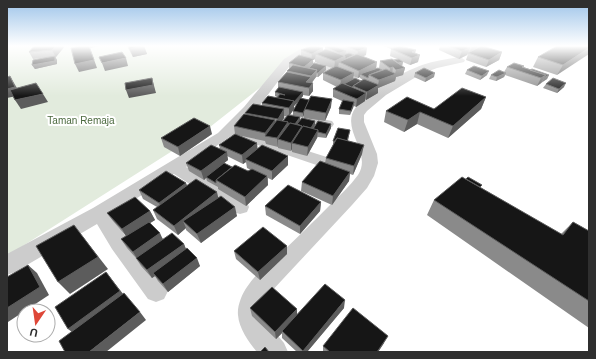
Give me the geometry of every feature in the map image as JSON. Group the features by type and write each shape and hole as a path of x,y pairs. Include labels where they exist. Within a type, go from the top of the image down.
{"street":[{"path":"7,265 100,213 174,167 229,130 249,110 288,63"},
{"path":"309,63 327,68 361,82"},
{"path":"275,352 253,324 250,316 251,304 256,293 314,234 365,177 368,171 370,159 366,141 356,123 358,114 361,109 384,92 414,73 434,65 446,63"},
{"path":"249,110 327,124"},
{"path":"229,130 365,177"},
{"path":"174,167 240,207"},
{"path":"100,213 119,243 156,291"}],"green space":[{"name":"Taman Remaja","path":"7,63 291,63 210,127 7,256"}],"building":[{"path":"32,63 45,63 32,65"},
{"path":"289,63 309,63 304,67"},
{"path":"314,63 326,66 316,73 317,70 309,68"},
{"path":"341,63 375,63 359,71"},
{"path":"383,63 397,63 405,68 396,70 393,67 390,68"},
{"path":"514,63 546,75 541,78 507,67"},
{"path":"556,63 566,63 563,65"},
{"path":"293,65 317,70 311,76 287,71"},
{"path":"336,66 354,73 341,80 323,73"},
{"path":"474,66 489,71 482,76 467,70"},
{"path":"378,68 382,70 369,75 368,78 360,74"},
{"path":"424,68 435,73 426,78 415,73"},
{"path":"386,69 396,74 379,80 369,75"},
{"path":"532,69 549,75 544,78 546,75 530,70"},
{"path":"499,70 506,73 497,77 491,75"},
{"path":"287,72 311,77 306,82 313,83 309,88 278,82"},
{"path":"10,76 15,87 7,89 7,77"},
{"path":"152,78 153,85 126,90 125,83"},
{"path":"355,78 361,81 352,88 344,84"},
{"path":"553,78 566,83 559,89 546,84"},
{"path":"364,79 379,85 367,92 353,86"},
{"path":"36,83 43,94 15,100 10,90"},
{"path":"342,83 366,93 357,99 333,89"},
{"path":"279,87 303,92 294,102 277,98 280,94 285,95 275,92"},
{"path":"462,88 486,97 453,126 420,112 408,120 386,111 407,97 434,109"},
{"path":"268,96 294,101 289,108 262,103"},
{"path":"311,96 332,99 326,113 304,109"},
{"path":"300,98 309,100 303,113 293,111"},
{"path":"343,100 354,102 351,111 339,109"},
{"path":"253,104 284,109 278,119 245,113"},
{"path":"244,114 275,120 265,133 234,126"},
{"path":"288,115 300,117 295,124 288,124 288,122 283,121"},
{"path":"194,118 210,126 178,147 161,138"},
{"path":"302,118 315,121 311,128 303,126 302,128 302,126 297,124"},
{"path":"277,120 288,122 277,138 265,136"},
{"path":"318,121 331,124 326,134 313,129"},
{"path":"290,123 302,126 291,143 278,139"},
{"path":"303,126 318,130 308,147 292,143"},
{"path":"338,128 350,130 347,141 337,138 333,141"},
{"path":"235,134 257,143 242,155 219,145"},
{"path":"337,138 364,145 354,166 326,158"},
{"path":"211,145 227,152 201,171 186,163"},
{"path":"262,145 288,156 272,171 245,159"},
{"path":"320,161 350,172 333,196 302,182"},
{"path":"224,163 232,167 216,180 216,183 206,177"},
{"path":"235,165 248,171 252,169 267,176 245,197 216,180"},
{"path":"166,171 186,183 159,203 139,190"},
{"path":"462,177 563,235 573,222 589,231 589,301 434,200"},
{"path":"468,177 482,185 480,187 466,179"},
{"path":"196,179 217,192 174,226 153,210"},
{"path":"288,185 321,202 300,226 265,206"},
{"path":"221,196 235,207 197,234 183,221"},
{"path":"135,197 150,211 122,229 107,213"},
{"path":"149,222 160,233 133,252 121,239"},
{"path":"74,225 98,257 58,282 36,246"},
{"path":"263,227 287,246 258,272 234,251"},
{"path":"172,233 184,244 147,270 136,258"},
{"path":"187,248 197,258 163,284 153,273"},
{"path":"28,265 40,287 7,308 7,277"},
{"path":"106,272 120,291 68,329 56,306"},
{"path":"325,284 345,300 303,351 282,331"},
{"path":"272,287 297,309 275,332 250,308"},
{"path":"124,293 140,312 89,352 65,352 59,341"},
{"path":"353,308 388,336 377,352 330,352 323,346"},
{"path":"265,347 269,352 260,352"}]}
